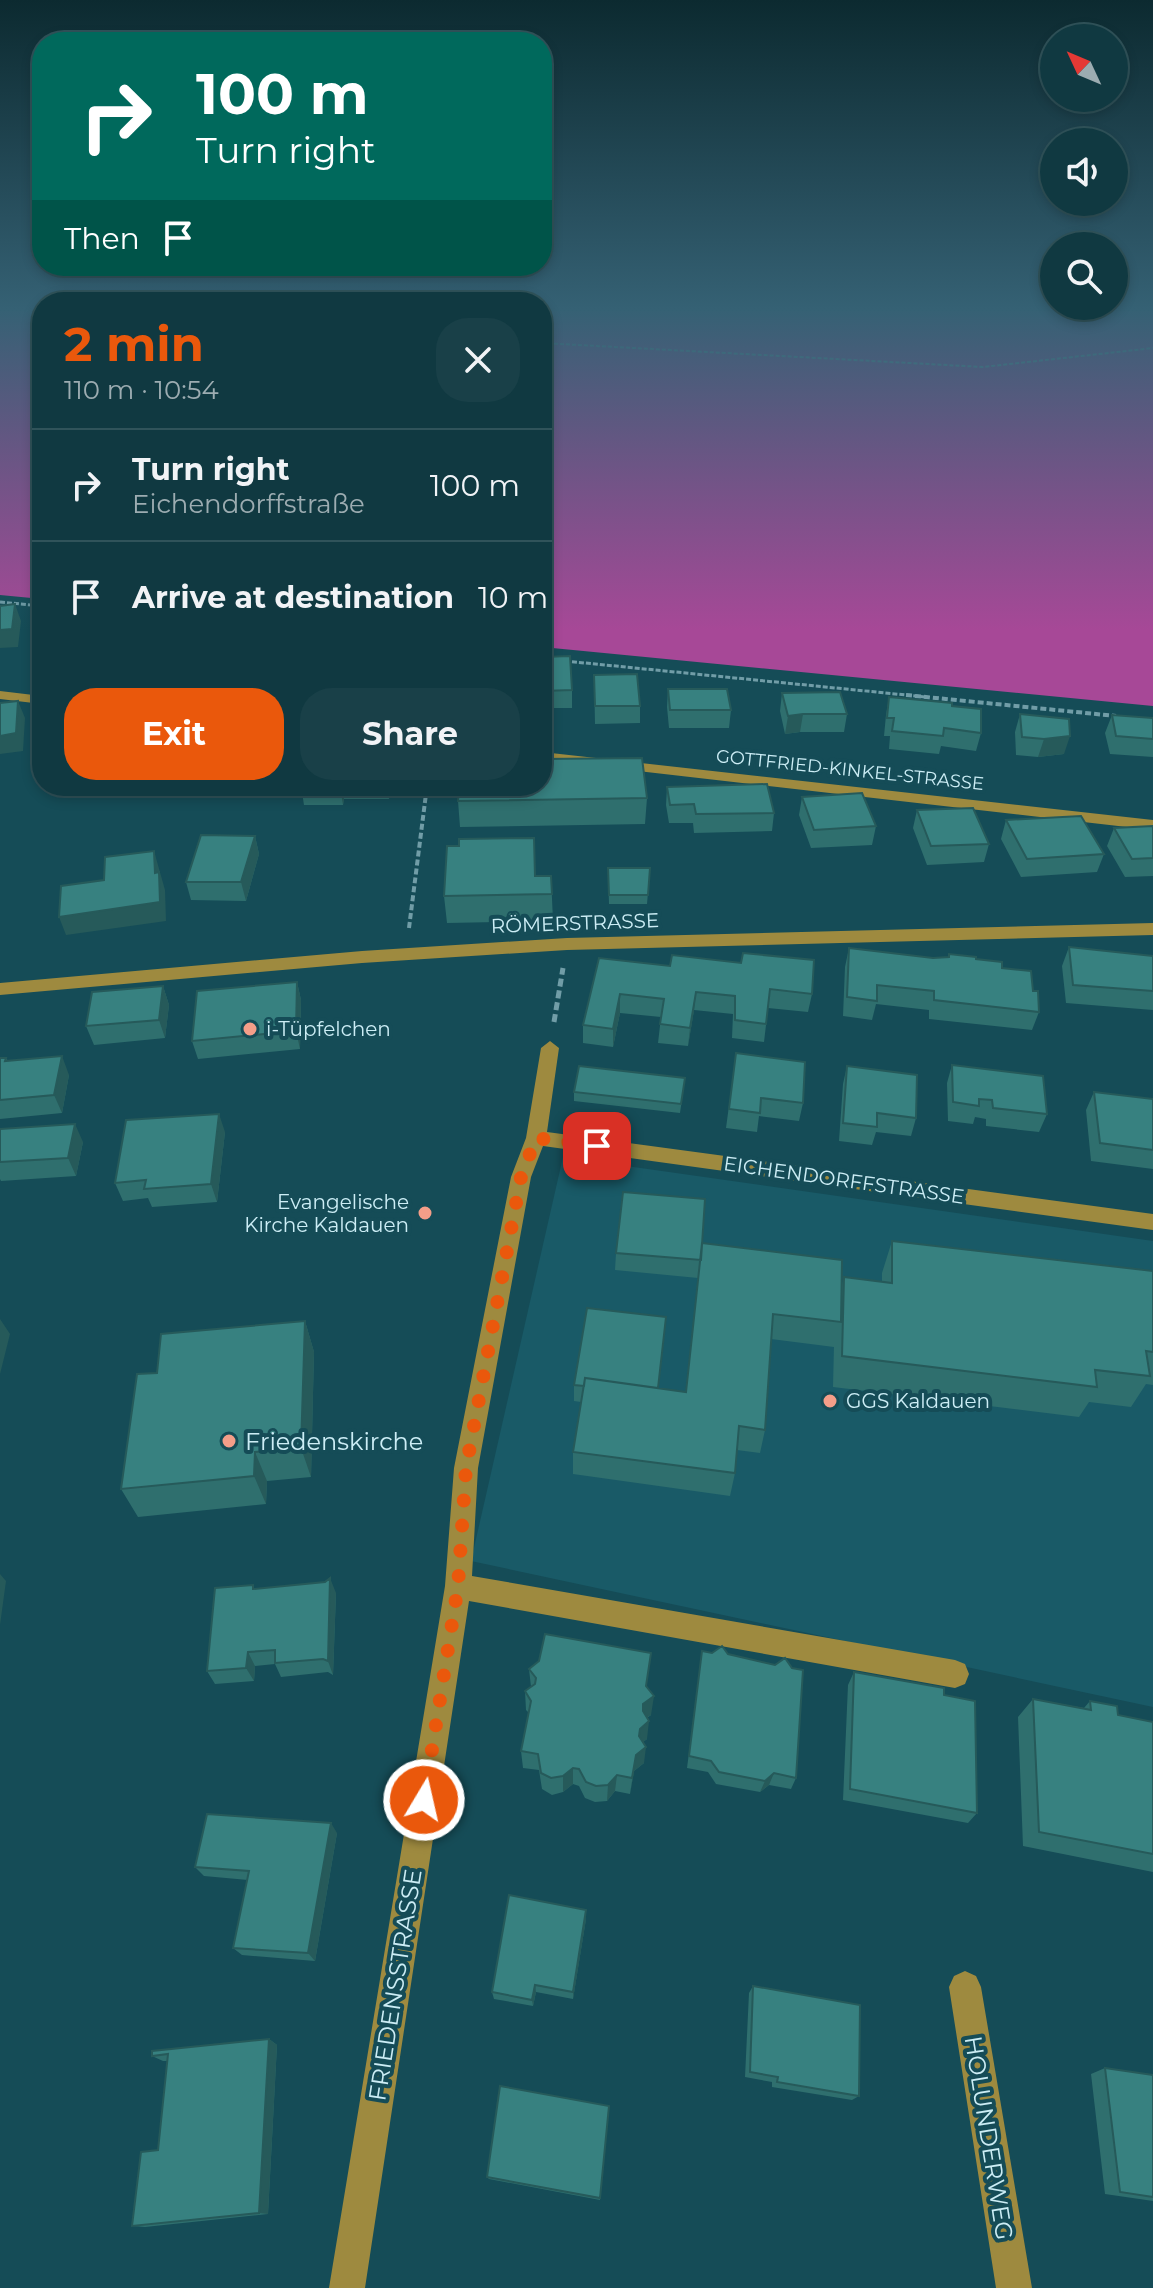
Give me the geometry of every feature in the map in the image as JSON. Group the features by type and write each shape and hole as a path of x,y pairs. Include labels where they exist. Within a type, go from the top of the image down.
{"street":[{"path":"0,695 32,699"},
{"name":"GOTTFRIED-KINKEL-STRASSE","path":"552,757 1153,825"},
{"name":"RÖMERSTRASSE","path":"0,989 362,957 567,944 1153,929"},
{"name":"FRIEDENSSTRASSE","path":"347,2288 458,1586 466,1468 521,1177 536,1138 550,1048"},
{"name":"EICHENDORFFSTRASSE","path":"536,1138 1153,1222"},
{"path":"458,1586 955,1674"},
{"name":"HOLUNDERWEG","path":"965,1987 1014,2288"}],"path":[{"path":"0,602 32,605"},
{"path":"558,660 1122,716"},
{"path":"408,937 426,796"},
{"path":"550,1048 562,975"}],"shaded area":[{"path":"0,418 32,418 32,598 0,595"},
{"path":"552,418 1153,418 1153,706 552,648"},
{"name":"GGS Kaldauen","path":"563,1157 1153,1241 1153,1707 471,1561"}],"building":[{"path":"15,604 12,629 0,630 0,606"},
{"path":"570,656 572,690 552,691 552,657"},
{"path":"637,674 640,706 595,706 594,675"},
{"path":"668,689 727,689 731,710 670,710"},
{"path":"840,692 847,714 788,716 782,693"},
{"path":"889,697 981,709 981,733 944,728 943,736 892,731 894,718 887,718"},
{"path":"18,701 16,733 0,736 0,703"},
{"path":"1020,714 1069,719 1070,736 1044,739 1022,737"},
{"path":"1112,715 1153,718 1153,739 1116,736"},
{"path":"642,758 647,798 458,801 458,796 552,796 552,759"},
{"path":"767,784 774,813 696,814 694,804 670,805 667,787"},
{"path":"862,793 876,826 814,830 802,797"},
{"path":"973,808 989,844 931,846 917,810"},
{"path":"1081,816 1104,854 1027,859 1006,820"},
{"path":"1153,826 1153,858 1132,859 1114,828"},
{"path":"201,835 255,836 241,882 186,882"},
{"path":"534,838 535,876 551,876 552,894 444,896 447,846 459,846 459,839"},
{"path":"154,851 155,873 159,872 160,902 59,917 61,886 104,880 105,857"},
{"path":"608,868 650,868 648,895 609,895"},
{"path":"1069,947 1153,956 1153,991 1073,985"},
{"path":"849,948 933,958 949,957 949,954 976,957 1002,962 1002,968 1031,971 1033,991 1038,991 1039,1012 934,1000 934,991 877,985 877,1001 847,997"},
{"path":"743,953 814,960 812,994 770,989 766,1024 735,1020 735,996 696,992 690,1028 660,1024 664,999 620,994 613,1029 583,1025 599,958 670,966 672,955 741,963"},
{"path":"297,982 296,1031 192,1041 197,991"},
{"path":"163,986 159,1020 86,1026 92,992"},
{"path":"736,1053 805,1062 803,1103 761,1098 760,1113 729,1109"},
{"path":"62,1056 54,1095 0,1100 0,1058 6,1058 5,1061"},
{"path":"952,1065 1043,1076 1047,1114 993,1108 992,1100 979,1099 979,1106 953,1102"},
{"path":"579,1066 685,1078 681,1104 574,1092"},
{"path":"847,1066 917,1075 916,1118 877,1113 877,1127 843,1123"},
{"path":"1094,1092 1153,1099 1153,1150 1100,1143"},
{"path":"219,1114 211,1184 144,1189 146,1180 115,1183 126,1120"},
{"path":"75,1124 68,1158 0,1162 0,1129"},
{"path":"623,1192 705,1199 701,1260 616,1253"},
{"path":"892,1241 1153,1271 1153,1352 1146,1351 1150,1376 1095,1370 1097,1387 842,1356 844,1277 892,1283"},
{"path":"702,1243 842,1260 841,1322 773,1314 765,1430 739,1426 735,1473 573,1452 585,1378 686,1392"},
{"path":"587,1308 666,1317 658,1388 585,1378 584,1386 574,1385"},
{"name":"Friedenskirche","path":"305,1321 301,1448 255,1452 254,1476 121,1489 137,1374 157,1373 161,1334"},
{"path":"330,1578 328,1661 275,1663 275,1650 248,1652 246,1668 207,1671 215,1588 253,1585 253,1589 325,1582"},
{"path":"545,1634 651,1653 646,1686 654,1696 643,1704 649,1721 640,1729 639,1736 646,1747 636,1755 632,1778 617,1775 608,1785 596,1786 586,1782 579,1769 573,1768 563,1776 551,1778 541,1773 538,1754 521,1751 531,1701 525,1691 535,1684 536,1678 529,1669 539,1661"},
{"path":"722,1646 728,1654 775,1665 785,1658 792,1668 803,1670 796,1778 774,1773 765,1781 719,1772 711,1761 689,1756 702,1651 712,1653"},
{"path":"854,1672 944,1688 944,1695 975,1701 977,1813 850,1789"},
{"path":"1033,1699 1091,1710 1090,1701 1117,1706 1118,1715 1153,1722 1153,1854 1039,1832"},
{"path":"207,1814 331,1823 308,1953 233,1948 249,1871 195,1867"},
{"path":"509,1895 586,1910 573,1992 535,1985 532,2000 492,1992"},
{"path":"753,1986 860,2005 859,2096 777,2082 778,2077 750,2072"},
{"path":"269,2039 259,2213 132,2226 141,2152 158,2150 168,2054 152,2056 152,2051"},
{"path":"1105,2068 1153,2075 1153,2197 1120,2192"},
{"path":"500,2086 609,2106 600,2198 487,2177"}],"place":[{"name":"i-Tüpfelchen","path":"250,1029"},
{"name":"Evangelische Kirche Kaldauen","path":"425,1213"},
{"name":"GGS Kaldauen","path":"830,1401"},
{"name":"Friedenskirche","path":"229,1441"}],"route":[{"path":"424,1800 458,1586 466,1468 521,1177 536,1138 597,1146"}]}
